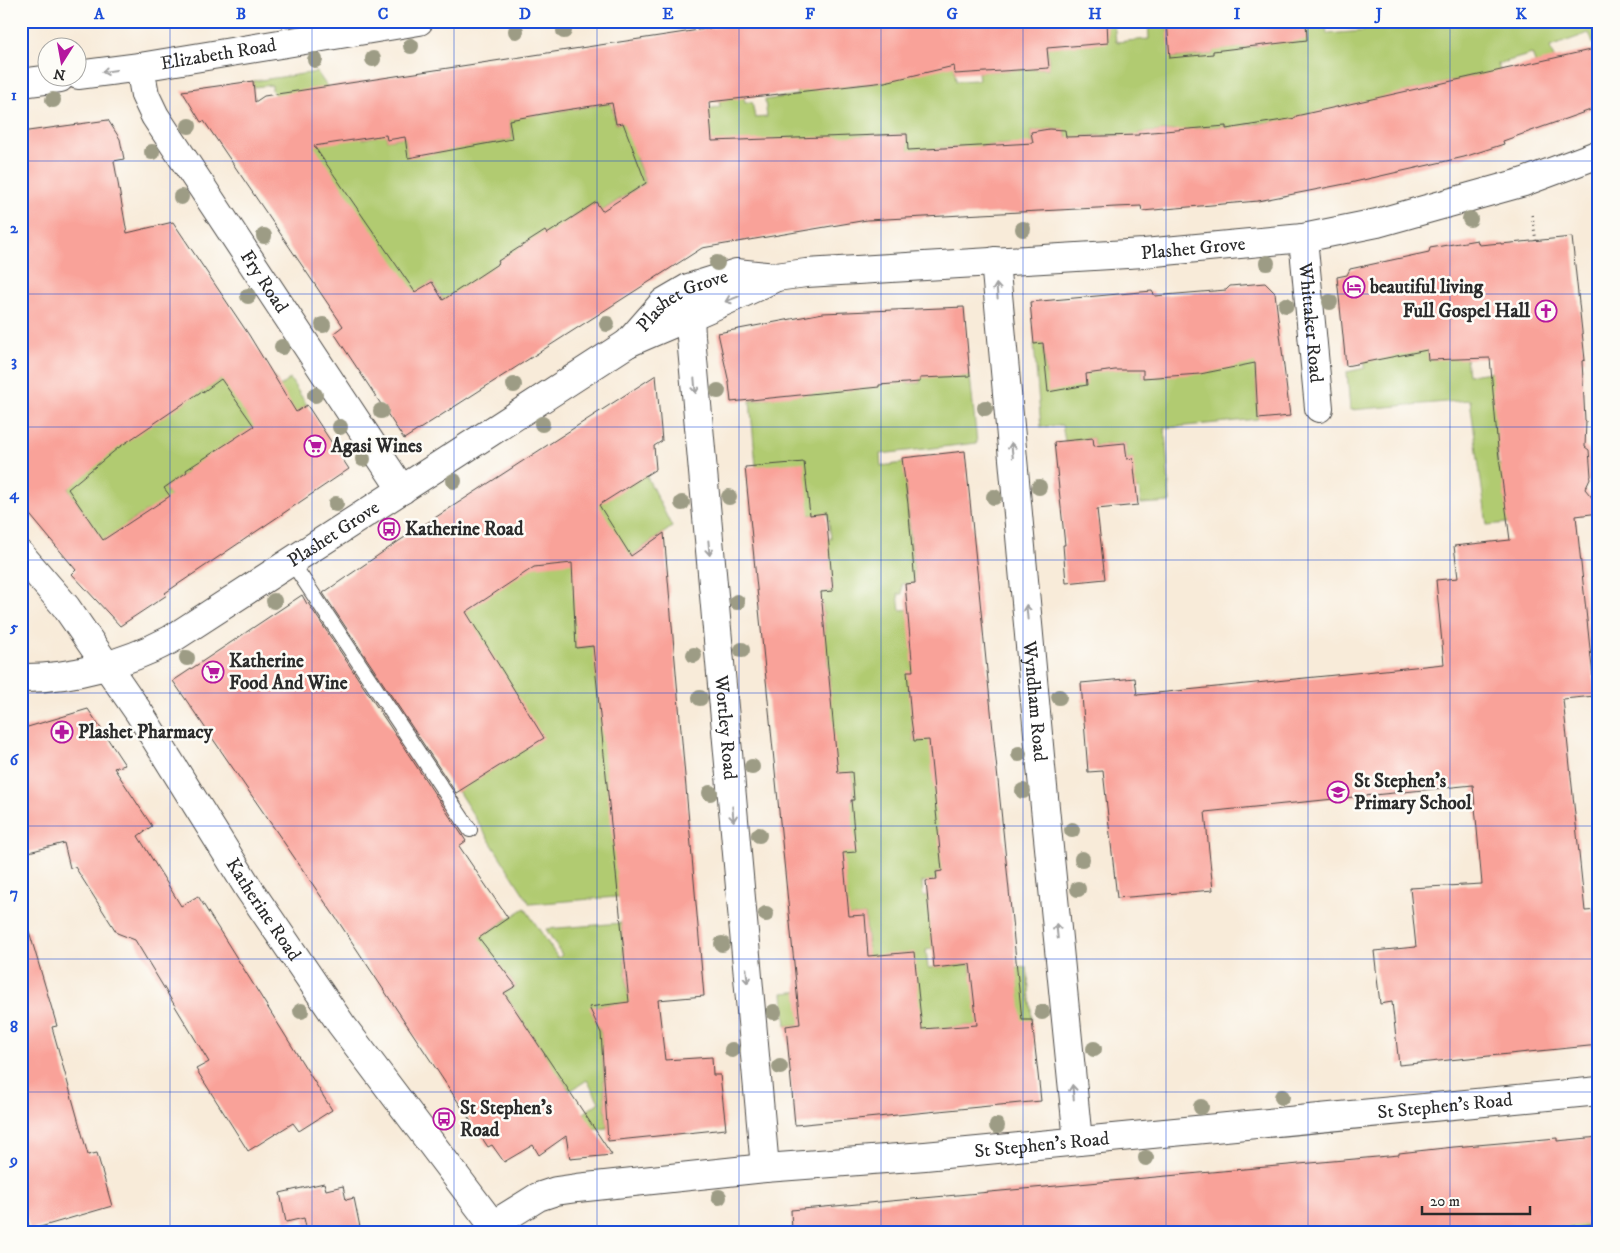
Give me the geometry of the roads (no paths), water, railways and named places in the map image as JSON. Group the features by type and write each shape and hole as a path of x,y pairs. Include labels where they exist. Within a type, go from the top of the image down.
{"street":[{"name":"Elizabeth Road","path":"88,74 140,67 419,21"},
{"name":"Fry Road","path":"140,67 145,95 155,116 402,490"},
{"path":"21,83 38,81"},
{"name":"Plashet Grove","path":"628,343 664,302 688,288 736,273 776,277 995,261 1144,253 1303,238 1377,223 1524,182 1599,154"},
{"name":"Whittaker Road","path":"1303,238 1319,408"},
{"name":"Wyndham Road","path":"995,261 1042,777 1078,1141"},
{"name":"Plashet Grove","path":"21,678 60,676 146,653 170,640 628,343 690,315 740,296 776,277"},
{"name":"Wortley Road","path":"688,288 716,626 765,1168"},
{"name":"Katherine Road","path":"21,555 66,607 154,735 249,889 341,1024 496,1229"},
{"name":"St Stephen's Road","path":"496,1229 538,1198 556,1191 765,1168 925,1156 1599,1091"}],"lane":[{"path":"291,561 470,830"}],"place":[{"name":"beautiful living","path":"1354,287"},
{"name":"Full Gospel Hall","path":"1546,311"},
{"name":"Agasi Wines","path":"315,446"},
{"name":"Katherine Road","path":"389,529"},
{"name":"Katherine Food And Wine","path":"213,672"},
{"name":"Plashet Pharmacy","path":"62,732"},
{"name":"St Stephen's Primary School","path":"1338,792"},
{"name":"St Stephen's Road","path":"444,1119"}]}
